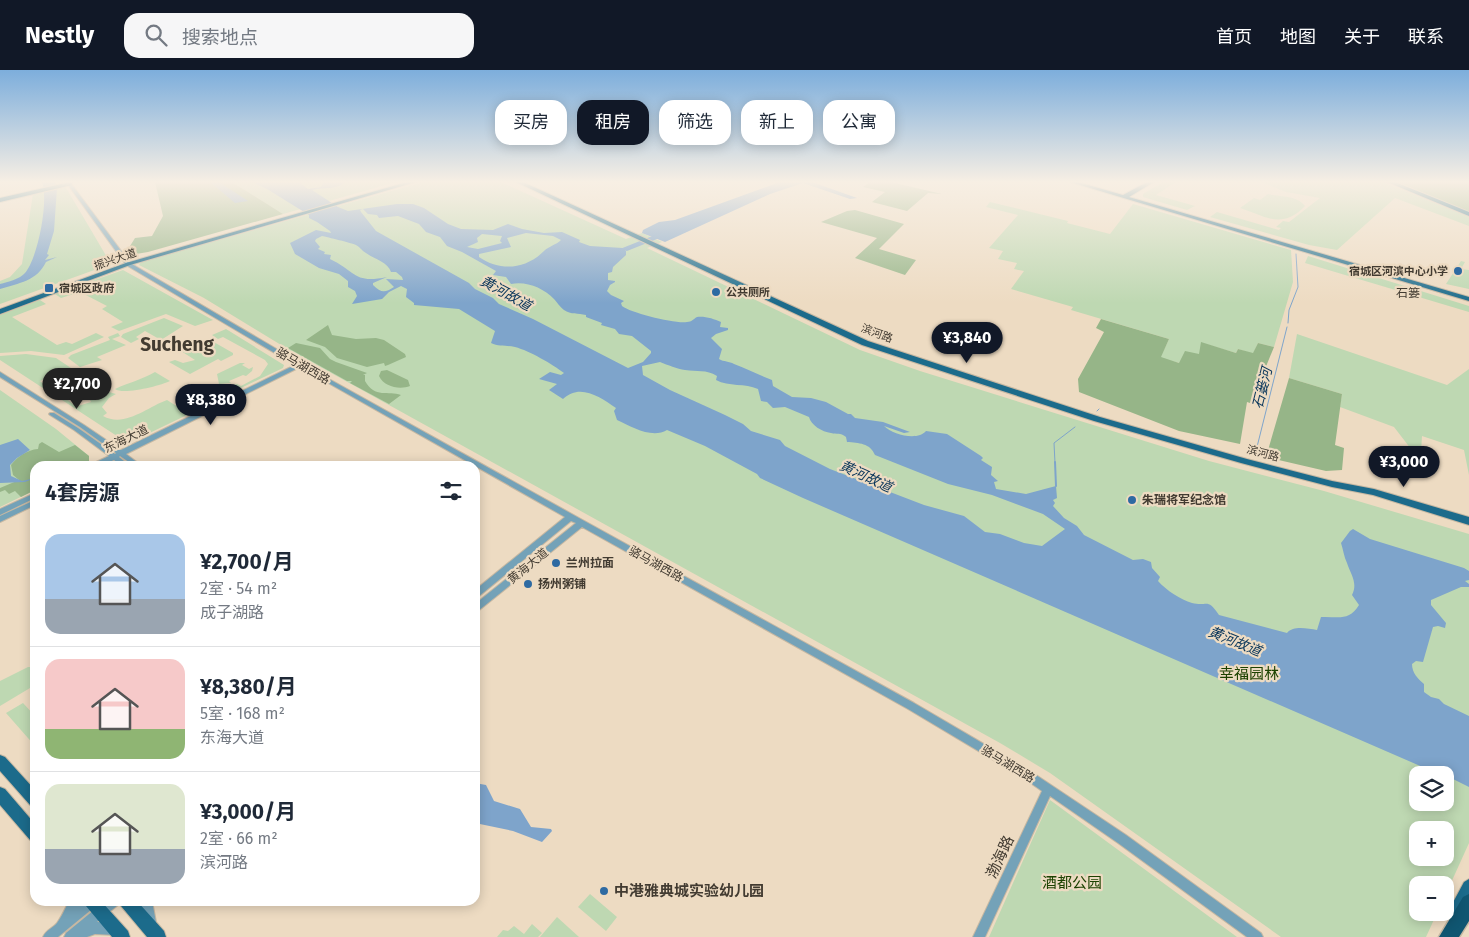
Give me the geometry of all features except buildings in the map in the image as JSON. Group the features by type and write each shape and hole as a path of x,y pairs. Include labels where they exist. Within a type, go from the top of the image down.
{"highway":[{"path":"1448,937 1469,903"}],"main road":[{"name":"振兴大道","path":"0,310 126,263 266,222"},
{"name":"滨河路","path":"607,222 865,343 1097,419 1332,484 1469,526"},
{"path":"1214,222 1469,299"},
{"path":"1218,222 1469,295"},
{"name":"滨河路","path":"1332,484 1374,492 1469,521"},
{"path":"0,760 30,794"},
{"path":"0,794 30,829"},
{"path":"1439,937 1469,887"},
{"path":"96,906 119,933"},
{"path":"130,906 153,934"}],"street":[{"name":"骆马湖西路","path":"95,222 126,263 472,461"},
{"name":"东海大道","path":"109,461 303,366"},
{"path":"0,374 82,426 123,461"},
{"path":"0,380 128,461"},
{"name":"东海大道","path":"114,461 120,457"},
{"name":"骆马湖西路","path":"480,466 911,706 1048,790 1122,839 1258,937"},
{"path":"0,512 30,498"},
{"path":"0,519 30,504"},
{"name":"黄海大道","path":"480,591 571,517"},
{"name":"黄海大道","path":"480,605 581,523"},
{"name":"渤海路","path":"979,937 1048,790"},
{"path":"53,934 73,906"},
{"path":"53,934 91,906"},
{"path":"72,937 93,906"},
{"path":"147,906 153,934"},
{"path":"72,937 95,928 119,933"}],"green space":[{"path":"29,222 87,222 111,264 0,304 0,281 10,277 22,264"},
{"path":"159,222 253,222 148,252 130,255 127,251 135,238 152,236"},
{"name":"幸福园林","path":"280,222 590,222 626,239 642,233 662,242 647,248 860,350 920,371 1209,461 1324,491 1469,534 1469,843 1454,876 1409,876 1409,921 1433,921 1426,937 1281,937 1050,773 1000,743 286,348 204,298 139,265 141,262"},
{"path":"823,222 904,224 879,249 916,260 905,275 855,258 877,238"},
{"path":"1011,222 1067,222 1110,234 1119,222 1196,222 1291,250 1293,282 1274,347 1258,343 1253,354 1238,349 1236,353 1202,343 1200,355 1179,363 1160,358 1169,339 1071,310 1073,307 1011,289 1024,271 1014,269 1017,263 998,259 1003,251 989,248"},
{"path":"1229,222 1253,222 1279,230 1281,228 1276,227 1281,222 1368,222 1337,250 1309,245"},
{"path":"1460,222 1469,222 1469,226"},
{"path":"1308,256 1469,306 1469,312 1305,263"},
{"path":"1461,261 1465,262 1461,269 1469,270 1469,289 1446,284"},
{"path":"123,270 213,320 195,326 166,314 119,331 111,327 123,322 102,309 107,306 80,292 61,298 55,294"},
{"path":"40,300 46,304 12,317 57,345 66,342 72,344 96,333 104,337 64,355 31,351 0,353 0,315"},
{"path":"164,318 183,326 161,340 145,331 136,337 139,339 131,343 121,337 123,334"},
{"path":"1101,319 1169,339 1161,357 1179,363 1185,351 1199,354 1201,342 1236,353 1238,349 1253,353 1258,343 1274,347 1267,364 1259,406 1247,402 1240,444 1179,431 1079,392 1078,379 1104,332 1096,328"},
{"path":"328,325 332,335 356,339 376,338 384,340 405,354 406,357 385,366 384,363 367,367 337,358 325,347 306,340"},
{"path":"226,329 284,365 283,368 224,396 214,390 237,384 241,386 260,376 268,364 265,360 223,337 218,339 212,335"},
{"path":"118,333 120,336 112,339 126,345 97,357 102,360 80,367 68,358 71,355 110,340 108,337"},
{"path":"1297,334 1447,385 1469,369 1469,475 1464,450 1422,436 1421,452 1411,449 1394,427 1340,407 1342,394 1289,378"},
{"path":"212,341 233,353 233,355 221,361 218,359 190,374 169,362 175,360 183,363 195,360 181,351"},
{"path":"296,343 320,348 330,359 367,373 363,375 365,375 365,381 369,387 377,392 401,395 389,404 350,383 352,381 347,381 288,348"},
{"path":"26,354 56,358 71,368 40,381 50,389 65,384 49,392 0,360 0,356"},
{"path":"240,363 245,363 242,365 249,369 253,367 252,371 246,376 243,375 229,381 231,383 219,384 217,374"},
{"path":"387,370 408,380 410,386 397,387 385,383 379,376 381,371"},
{"path":"155,372 170,381 133,390 119,391 115,389 145,377"},
{"path":"1289,378 1342,394 1335,445 1344,448 1342,470 1326,471 1266,457"},
{"path":"0,390 56,429 89,456 89,461 30,461 30,492 0,507"},
{"path":"109,392 116,394 109,398 102,407 107,413 103,416 111,419 128,418 167,400 189,414 135,440 123,440 62,400 79,394 68,400 78,408 78,406 91,402 90,400 95,398 96,400 97,397 105,396 104,394"},
{"path":"42,442 59,452 75,445 89,456 89,461 30,461 30,492 21,497 15,491 9,494 5,490 0,492 0,488 19,480 13,475 11,465 23,454 38,449 39,444"},
{"path":"30,667 30,688 0,706 0,681"},
{"path":"23,703 30,711 30,740 6,713"},
{"name":"酒都公园","path":"1050,800 1237,937 989,937"},
{"path":"590,894 617,917 606,931 578,907"},
{"path":"557,917 579,937 540,937"},
{"path":"532,924 542,933 538,937 497,937 503,930 508,931 514,926 524,934"}],"water":[{"path":"42,222 55,222 47,254 49,255 45,260 57,257 46,262 38,273 32,277 21,283 0,289 0,284 17,279 30,266"},
{"name":"黄河故道","path":"318,222 369,222 376,231 469,283 499,304 533,319 628,368 643,362 651,353 632,336 619,334 615,329 601,325 602,323 586,317 586,315 567,312 550,295 540,289 529,285 511,284 506,277 493,275 496,271 447,246 440,237 426,232 415,222 446,222 461,229 493,230 508,224 544,233 562,232 590,246 623,248 626,251 626,255 613,267 612,272 608,273 608,280 615,282 610,285 607,291 624,301 621,303 622,306 643,315 664,320 689,322 700,317 721,322 720,327 728,328 728,330 711,338 722,349 719,359 772,380 773,386 792,397 811,398 826,402 851,414 855,418 883,422 910,432 904,433 884,426 893,432 905,436 917,436 926,431 947,434 981,456 983,458 981,460 992,467 991,475 998,481 994,482 996,489 1026,494 1056,486 1057,498 1053,500 1055,503 1053,506 1064,518 1077,526 1084,535 1133,560 1143,559 1151,562 1152,568 1160,577 1158,581 1169,591 1183,600 1192,603 1209,604 1219,615 1287,633 1297,628 1317,630 1321,617 1342,617 1351,614 1359,605 1352,595 1354,583 1341,543 1353,529 1370,539 1464,568 1469,571 1469,580 1465,581 1469,584 1469,587 1461,587 1431,600 1431,605 1446,623 1445,628 1433,627 1423,662 1416,661 1412,664 1412,667 1414,673 1424,684 1424,692 1469,716 1469,787 1454,780 1454,766 1420,766 803,498 760,478 757,474 705,446 667,430 649,433 629,426 617,420 614,411 616,408 590,393 576,392 563,399 549,390 557,384 539,379 550,372 561,375 564,373 527,351 491,343 495,331 459,309 414,305 406,297 407,289 401,286 389,292 382,299 352,304 357,296 355,291 348,287 348,281 339,274 319,268 295,254 290,243 316,230 331,233","holes":["526,233 553,236 561,240 537,257 521,265 496,265 479,257 479,254 511,247 507,238","482,234 502,236 500,241 502,243 478,249 467,247 478,242 477,238","322,236 356,245 384,263 391,272 396,272 403,280 386,279 394,287 386,291 378,290 373,283 387,277 368,279 356,276 330,259 331,255 324,254 325,252 318,249 320,247 315,241","660,362 689,371 709,372 717,376 716,380 721,382 758,389 761,401 767,402 773,408 785,407 809,417 812,423 821,430 842,435 846,437 847,442 860,443 867,446 875,455 948,484 992,495 1043,514 1065,529 1042,546 1024,543 1000,534 985,532 964,516 924,505 830,469 785,446 780,440 751,431 743,424 670,390 643,375 642,366"]},
{"path":"658,222 708,222 665,242 642,233 643,230"},
{"path":"18,439 30,450 10,465 11,476 22,481 30,480 25,482 0,483 0,445"},
{"path":"480,784 486,785 494,801 520,809 531,827 551,829 552,831 542,842 513,831 480,824"}],"waterway":[{"path":"624,249 668,233"},
{"name":"石篓河","path":"1288,323 1289,310 1298,287 1296,254"},
{"name":"石篓河","path":"1255,455 1287,327"},
{"path":"1055,463 1054,443 1075,427"},
{"path":"1055,462 1056,486"}],"place":[{"name":"宿城区河滨中心小学","path":"1458,271"},
{"name":"宿城区政府","path":"49,288"},
{"name":"公共厕所","path":"716,292"},
{"name":"朱瑞将军纪念馆","path":"1132,500"},
{"name":"兰州拉面","path":"556,563"},
{"name":"扬州粥铺","path":"528,584"},
{"name":"中港雅典城实验幼儿园","path":"604,891"}],"district":[{"name":"石篓","path":"1408,293"},
{"name":"Sucheng","path":"177,344"}]}
